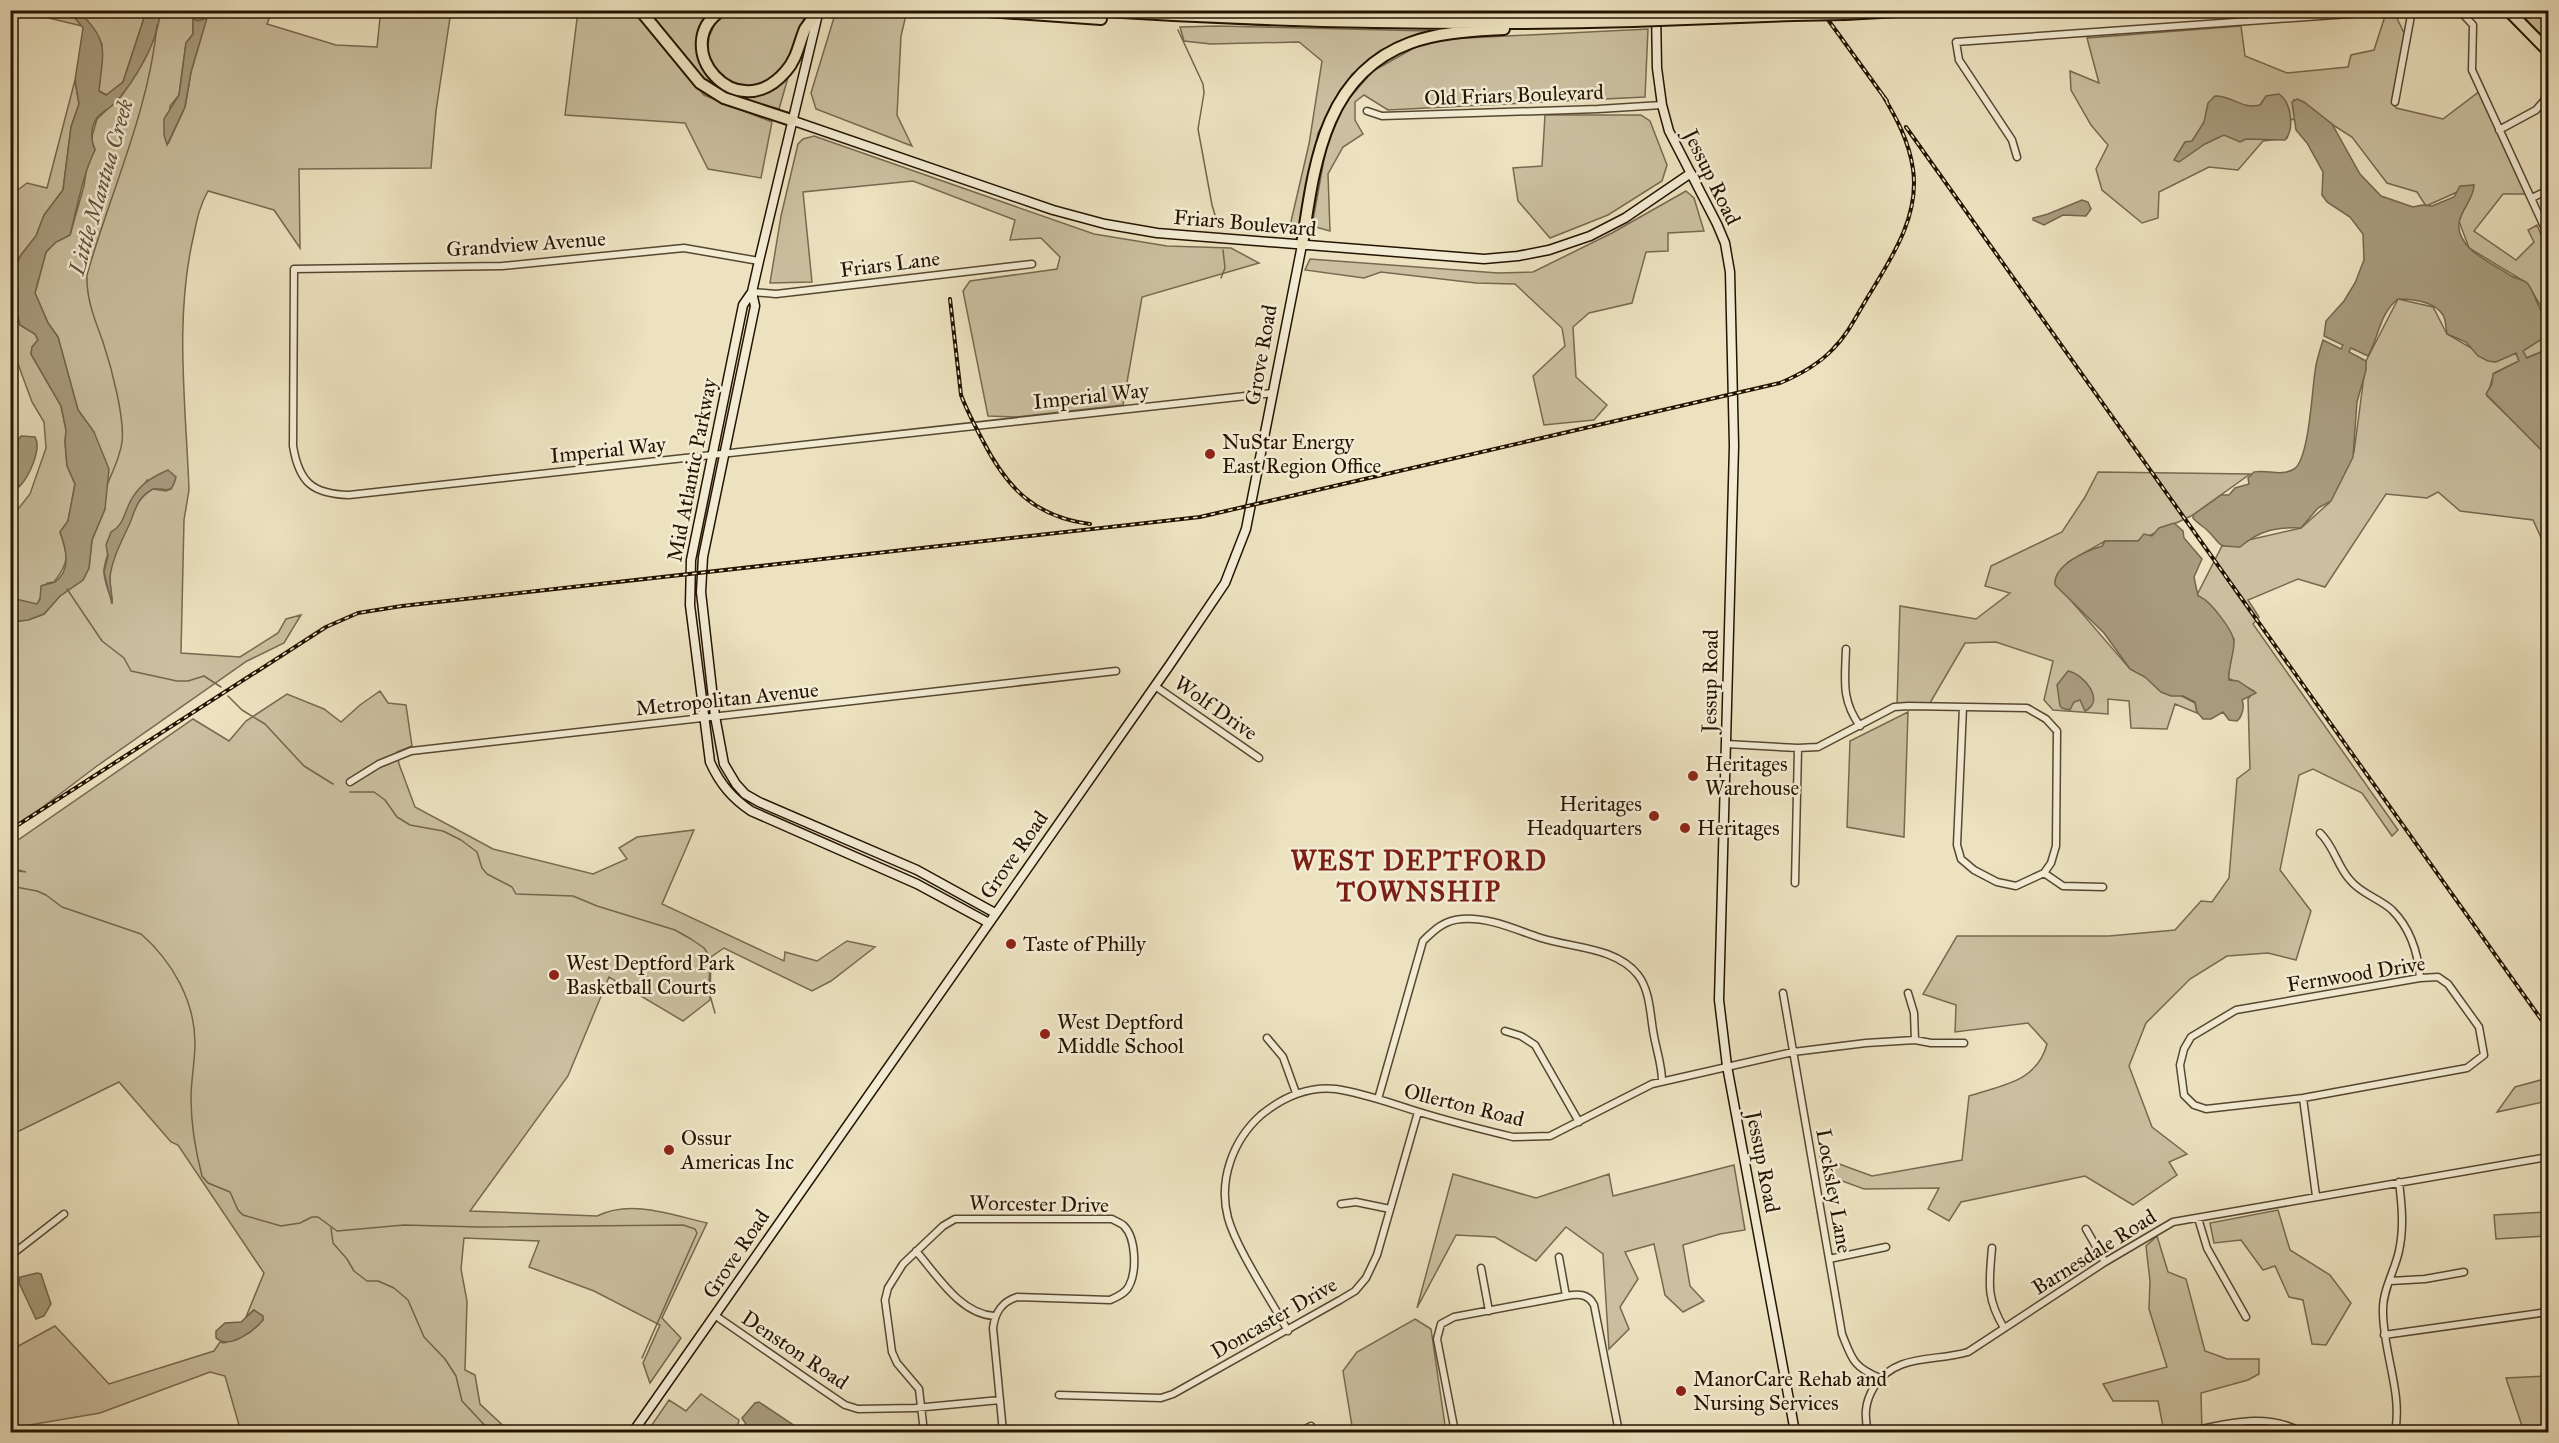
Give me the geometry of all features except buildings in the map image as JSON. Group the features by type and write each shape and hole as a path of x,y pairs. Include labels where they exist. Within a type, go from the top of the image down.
{"highway":[{"path":"640,10 659,31 684,66 706,87 724,98 791,120"},
{"path":"722,10 707,26 702,45 703,58 716,78 724,85 740,91 758,90 765,87 786,71 819,10"},
{"path":"973,10 1134,20 1157,15"},
{"path":"1088,10 1157,15 1345,21 1570,22 1917,10"},
{"path":"2016,10 2026,10"},
{"path":"2508,10 2548,51"},
{"path":"1302,245 1320,144 1329,120 1342,97 1363,73 1385,56 1408,43 1427,38 1478,30 1543,28 1570,22"}],"street":[{"name":"Jessup Road","path":"1656,10 1657,68 1662,105 1669,131 1717,224 1725,243 1730,272 1734,446 1719,1000 1727,1066 1795,1432"},
{"path":"2017,157 2012,140 1959,60 1956,42 2406,10"},
{"path":"2395,102 2412,10"},
{"path":"2459,10 2473,25 2471,62 2482,91 2548,235"},
{"name":"Mid Atlantic Parkway","path":"809,30 752,292 743,305 693,548 690,605 710,762 721,784 738,802 765,818 917,884 989,923"},
{"path":"2499,130 2536,110 2548,96"},
{"name":"Old Friars Boulevard","path":"1368,111 1382,116 1662,105"},
{"name":"Friars Boulevard","path":"791,120 1078,218 1157,233 1484,259 1549,250 1590,236 1625,218 1691,173"},
{"path":"2532,198 2548,190"},
{"name":"Grove Road","path":"633,1432 1220,592 1235,561 1252,506 1302,245"},
{"name":"Grandview Avenue","path":"294,269 502,266 684,248 759,261"},
{"name":"Friars Lane","path":"752,292 776,294 1032,264"},
{"name":"Imperial Way","path":"294,269 293,446 296,466 308,483 328,495 359,494 1273,393"},
{"name":"Mid Atlantic Parkway","path":"752,292 755,306 726,452 708,523 702,572 701,592 715,716 724,764 745,794 771,808 917,870 995,913"},
{"path":"1846,649 1844,689 1849,709 1860,726"},
{"name":"Metropolitan Avenue","path":"350,782 379,764 411,751 1116,672"},
{"name":"Wolf Drive","path":"1155,686 1259,758"},
{"path":"1726,744 1818,747 1894,707 1963,707 2027,708 2046,719 2056,731 2056,846 2051,863 2044,873 2016,886 1997,882 1974,870 1961,859 1957,845 1963,707"},
{"path":"1795,883 1798,748"},
{"path":"2320,832 2328,840 2350,881 2391,910 2414,941 2418,952 2420,978"},
{"path":"2044,873 2063,886 2103,887"},
{"path":"1378,1099 1424,941 1441,924 1463,919 1487,921 1541,938 1587,948 1608,956 1635,971 1643,984 1650,1006 1662,1081"},
{"name":"Fernwood Drive","path":"2438,977 2448,984 2479,1027 2484,1055 2466,1068 2303,1098 2206,1109 2194,1105 2184,1095 2180,1065 2184,1049 2191,1037 2236,1010 2420,978 2438,977"},
{"name":"Locksley Lane","path":"1783,993 1842,1334 1854,1363 1864,1372 1880,1378"},
{"path":"1908,993 1914,1013 1915,1040"},
{"path":"1505,1031 1521,1036 1535,1045 1580,1122"},
{"path":"1267,1038 1283,1057 1296,1093"},
{"name":"Ollerton Road","path":"1288,1330 1236,1237 1228,1219 1224,1198 1230,1160 1240,1138 1271,1107 1296,1093 1335,1089 1513,1137 1530,1138 1550,1136 1652,1084 1727,1066 1792,1052 1866,1043 1915,1040 1964,1043"},
{"path":"2303,1098 2316,1196"},
{"name":"Doncaster Drive","path":"1059,1395 1161,1398 1183,1389 1355,1291 1366,1278 1377,1256 1418,1112"},
{"name":"Barnesdale Road","path":"1880,1378 1900,1364 1968,1352 2105,1262 2165,1225 2183,1219 2548,1157"},
{"path":"2395,1432 2396,1404 2384,1335 2383,1307 2403,1231 2403,1210 2398,1182"},
{"path":"1341,1204 1356,1202 1390,1209"},
{"path":"10,1256 64,1214"},
{"path":"2198,1218 2207,1248 2246,1317"},
{"name":"Worcester Drive","path":"924,1432 919,1389 897,1364 892,1352 885,1300 894,1275 943,1226 954,1219 1112,1219 1124,1226 1133,1240 1133,1274 1129,1287 1120,1295 1110,1300 1017,1297 1004,1304 994,1316"},
{"path":"2086,1229 2105,1262"},
{"path":"1829,1259 1886,1246"},
{"path":"1992,1248 1989,1294 1992,1306 2004,1328"},
{"path":"916,1251 963,1304 973,1311 994,1316 993,1328 1003,1432"},
{"path":"1559,1257 1566,1296"},
{"path":"1481,1268 1489,1311"},
{"path":"2390,1281 2425,1280 2464,1272"},
{"path":"1455,1432 1436,1334 1440,1324 1448,1319 1566,1296 1582,1295 1591,1300 1594,1305 1619,1432"},
{"path":"2384,1335 2548,1312"},
{"name":"Denston Road","path":"716,1316 846,1405 858,1409 922,1407 1000,1400"},
{"path":"1868,1432 1865,1411 1867,1402 1880,1378"},
{"path":"2186,1432 2261,1420 2280,1423 2301,1432"},
{"path":"1300,1432 1311,1426 1314,1432"}],"shaded area":[{"path":"11,10 141,10 144,18 123,82 107,95 99,91 102,44 79,12 71,13 82,26 32,14 11,15"},
{"path":"629,10 642,19 704,95 772,122 761,178 708,169 685,123 565,115 578,11"},
{"path":"141,11 160,11 151,47 130,83 115,103 99,116 93,126 95,150 84,180 70,235 56,242 46,252 35,293 48,323 58,337 78,410 94,432 109,469 105,509 92,540 89,568 83,580 60,596 44,614 28,620 11,622 11,598 37,604 40,599 41,586 55,582 64,571 66,552 60,532 68,521 75,484 67,466 66,430 61,406 31,354 32,347 38,340 35,334 20,325 16,310 18,298 11,284 11,275 21,255 36,236 44,215 63,190 71,127 79,104 75,80 83,28 71,13 79,12 100,39 103,57 99,91 106,95 123,82 144,18"},
{"path":"160,11 272,11 267,24 336,45 377,47 380,18 377,11 451,11 436,111 431,168 299,169 300,248 274,210 208,191 196,223 184,297 183,362 189,490 184,520 181,653 240,657 278,633 286,619 301,615 284,643 247,661 97,766 11,831 11,622 28,620 44,614 60,596 83,580 89,568 92,540 105,509 94,432 78,410 58,337 48,323 35,293 46,252 56,242 70,235 84,186 87,166 95,150 91,140 97,119 123,94 160,18","holes":["193,19 206,19 191,72 185,107 168,144 170,106 179,95 186,43 193,34","147,480 171,489 166,491 152,489 144,495 130,516 118,541 111,567 112,601 104,577 107,557 122,523"]},
{"path":"645,11 716,11 703,25 698,41 699,57 706,72 717,84 732,93 749,96 771,91 789,74 779,109 739,100 724,94 706,82"},
{"path":"735,11 806,11 795,47 788,61 778,74 764,83 747,86 730,82 722,78 707,60 709,37 718,17"},
{"path":"836,11 906,15 901,36 897,115 912,146 816,109 811,93"},
{"path":"2513,11 2548,11 2548,44"},
{"path":"2395,14 2405,35 2392,99 2396,108 2443,119 2480,91 2526,194 2503,194 2474,231 2516,260 2534,242 2528,230 2537,225 2548,251 2548,318 2527,283 2469,248 2459,221 2473,185 2426,206 2417,192 2387,183 2352,137 2294,100 2299,121 2291,119 2287,138 2263,141 2238,170 2209,167 2159,192 2158,218 2142,223 2102,190 2096,169 2108,145 2091,125 2071,90 2070,71 2099,83 2087,38 2241,26 2245,56 2287,73 2348,67 2351,55 2374,50 2385,16"},
{"path":"207,18 191,72 185,107 167,145 164,135 164,119 179,95 186,43 193,34 193,19 198,21"},
{"path":"1180,27 1431,31 1395,43 1352,74 1318,133 1299,233 1289,230 1309,144 1322,61 1299,42 1211,44 1184,41"},
{"path":"1648,29 1645,97 1388,110 1364,95 1355,102 1355,120 1363,134 1343,147 1328,174 1330,231 1312,226 1326,148 1344,104 1373,71 1428,40"},
{"path":"75,80 79,104 71,127 63,190 44,215 36,236 21,255 11,275 11,195 27,183 47,188"},
{"path":"2279,94 2289,109 2291,123 2285,140 2246,139 2240,142 2224,135 2205,144 2179,162 2174,160 2185,142 2192,141 2204,122 2208,103 2215,96 2254,106 2260,105 2266,96"},
{"path":"2297,99 2332,124 2360,174 2381,196 2413,207 2432,206 2454,197 2460,186 2474,185 2472,195 2459,223 2464,241 2487,261 2511,276 2526,282 2548,319 2548,335 2523,351 2527,358 2548,349 2548,457 2486,394 2492,384 2493,374 2519,361 2516,353 2496,362 2488,361 2478,356 2466,342 2447,334 2444,317 2439,310 2416,300 2398,299 2383,319 2368,356 2351,348 2349,352 2366,361 2366,370 2357,402 2353,457 2331,501 2318,508 2301,528 2284,528 2261,533 2240,547 2223,546 2193,518 2193,515 2221,495 2229,495 2235,488 2249,484 2248,478 2254,472 2289,471 2299,463 2306,439 2318,356 2323,340 2341,349 2343,345 2324,336 2326,321 2344,301 2355,283 2364,260 2363,234 2350,217 2327,202 2322,195 2323,172 2307,143 2296,130 2292,102"},
{"path":"1545,115 1641,115 1650,121 1667,165 1662,181 1608,215 1550,238 1518,201 1513,168 1542,166"},
{"path":"814,136 1094,234 1167,246 1231,248 1259,263 1142,297 1123,405 1016,417 988,416 963,291 970,281 1057,269 1060,257 1041,238 1010,240 1015,220 913,181 803,192 812,282 770,283 781,216 798,144 803,139"},
{"path":"1686,191 1694,198 1704,231 1668,233 1668,251 1646,252 1632,303 1589,313 1573,327 1576,377 1607,405 1594,420 1544,425 1533,376 1565,346 1562,328 1515,284 1476,283 1381,272 1364,278 1305,270 1310,259 1498,273 1533,272 1612,233"},
{"path":"2082,200 2088,202 2091,209 2086,216 2063,215 2044,225 2033,220 2033,218"},
{"path":"10,280 18,298 16,310 20,325 35,334 38,340 32,347 31,354 61,406 66,430 67,466 75,484 68,521 60,532 66,553 65,563 54,582 47,583 37,605 11,598 11,518 30,494 46,448 44,422 32,402 11,345"},
{"path":"2398,299 2433,307 2447,334 2495,362 2516,353 2519,361 2494,373 2487,396 2548,455 2548,553 2533,520 2460,511 2438,492 2427,498 2386,494 2325,587 2298,579 2248,600 2259,617 2253,624 2398,830 2392,836 2362,793 2313,769 2299,775 2280,870 2311,911 2296,960 2268,953 2227,956 2190,979 2146,1023 2129,1066 2152,1127 2187,1154 2169,1162 2177,1175 2133,1205 2085,1176 1961,1202 1949,1221 1928,1209 1939,1188 1864,1189 1823,1174 1820,1157 1872,1176 1962,1160 1969,1096 2017,1080 2035,1067 2042,1057 2047,1044 2028,1023 1955,1032 1956,1005 1923,994 1957,936 2109,936 2175,930 2201,901 2212,902 2229,878 2237,779 2250,769 2248,699 2254,691 2228,678 2234,639 2197,595 2222,546 2301,528 2329,503 2354,452 2366,361"},
{"path":"2548,335 2548,349 2526,358 2522,351"},
{"path":"21,436 35,437 37,448 27,477 19,487 17,482 18,440"},
{"path":"168,470 176,477 172,487 168,490 153,489 144,496 138,504 118,549 110,576 112,604 104,572 108,556 106,545 111,532 121,522 131,500 142,485"},
{"path":"2098,472 2250,474 2193,515 2138,541 2105,541 2068,562 2055,582 2130,669 2195,703 2197,713 2175,704 2167,729 2131,728 2129,701 2108,699 2108,714 2053,710 2044,700 2053,661 1996,642 1965,643 1930,703 1897,705 1900,606 1976,619 2010,593 1985,586 1991,566 2062,532"},
{"path":"2174,523 2183,531 2184,538 2202,559 2194,577 2198,596 2214,609 2226,624 2233,638 2234,647 2229,680 2238,681 2256,693 2242,700 2243,711 2237,721 2229,720 2223,712 2211,719 2203,719 2197,712 2195,702 2183,696 2171,696 2161,692 2145,677 2130,669 2104,633 2055,585 2059,571 2065,565 2080,555 2102,546 2105,541 2138,541 2144,534 2152,536 2159,528"},
{"path":"2068,671 2086,682 2093,695 2091,707 2085,711 2080,700 2074,702 2070,710 2060,706 2057,685"},
{"path":"380,691 388,703 406,705 412,746 397,752 399,764 415,807 493,849 593,874 627,859 619,848 637,837 694,830 662,904 784,961 785,952 817,961 847,941 875,947 831,981 812,991 724,948 711,957 710,1000 683,1021 609,977 568,1076 470,1211 597,1216 610,1211 638,1209 652,1210 707,1223 662,1318 681,1338 650,1383 643,1363 660,1325 594,1291 529,1267 539,1241 464,1238 461,1269 467,1301 465,1370 475,1375 480,1404 510,1432 241,1432 225,1376 210,1372 100,1413 18,1427 11,1395 11,1350 55,1326 109,1384 214,1351 220,1342 224,1343 250,1332 263,1320 254,1310 246,1317 264,1273 178,1145 171,1142 119,1082 11,1135 11,870 26,872 11,868 11,845 193,719 229,741 246,721 287,694 324,709 341,722"},
{"path":"1908,712 1904,837 1847,827 1850,741"},
{"path":"2548,1078 2548,1101 2497,1112 2515,1087"},
{"path":"1734,1165 1745,1230 1720,1234 1683,1245 1690,1286 1704,1301 1683,1312 1665,1295 1654,1244 1625,1252 1638,1279 1620,1307 1629,1329 1609,1349 1603,1254 1566,1227 1536,1261 1495,1237 1456,1235 1417,1308 1453,1174 1536,1198 1609,1174 1613,1196"},
{"path":"2278,1210 2290,1250 2330,1275 2351,1303 2326,1345 2312,1344 2303,1300 2289,1297 2275,1266 2263,1270 2241,1240 2214,1243 2210,1223"},
{"path":"2548,1212 2548,1236 2496,1239 2494,1215"},
{"path":"2157,1236 2168,1272 2186,1279 2205,1351 2227,1359 2259,1359 2259,1374 2248,1380 2201,1393 2202,1432 2164,1432 2158,1401 2113,1401 2103,1384 2167,1367 2149,1309 2150,1281 2146,1246"},
{"path":"41,1274 51,1304 44,1316 36,1319 19,1283 20,1277"},
{"path":"254,1310 263,1316 263,1320 248,1334 228,1342 216,1338 216,1331 225,1323 241,1322"},
{"path":"1415,1319 1431,1329 1446,1432 1353,1432 1343,1371 1357,1352"},
{"path":"2548,1376 2548,1392 2543,1410 2548,1421 2548,1432 2524,1432 2506,1378"},
{"path":"701,1394 739,1420 738,1424 744,1432 647,1432 669,1400 686,1411"},
{"path":"759,1402 804,1432 751,1432 742,1418 755,1403"}],"waterway":[{"name":"Little Mantua Creek","path":"107,485 121,448 121,420 110,364 90,301 87,275 128,152 146,89 157,25"},
{"path":"1178,30 1203,84 1204,93 1198,129 1218,225"},
{"path":"1221,278 1225,268 1223,250"},
{"path":"67,589 102,641 124,658 131,671 177,681 188,681 204,676 221,687"},
{"path":"228,696 242,710 265,724 304,766 333,784"},
{"path":"350,792 374,792 385,800 397,817 410,825 443,831 461,840 477,852 482,868 487,874 512,887 516,894 573,896 597,906 675,930 691,939 704,948 710,957 709,992 715,1013"},
{"name":"Little Mantua Creek","path":"10,886 37,891 62,907 141,934 172,969 186,997 194,1027 195,1050 191,1107 202,1176 208,1183 230,1192 238,1210 243,1215 281,1226 318,1217 337,1231 404,1225 479,1227 683,1225 695,1229 697,1233 642,1358"},
{"path":"10,963 17,1013 10,1037"},
{"name":"Little Mantua Creek","path":"331,1228 333,1243 354,1271 367,1281 378,1281 394,1288 408,1300 424,1337 445,1359 456,1376 462,1401 491,1432"}],"railway":[{"path":"1821,10 1887,101"},
{"path":"10,830 326,627 358,613 402,606 1200,517 1780,383 1815,365 1843,338 1893,254 1908,221 1914,187 1911,159 1901,130 1882,94"},
{"path":"1906,127 2548,1029"},
{"path":"950,299 961,395 992,458 1013,486 1038,507 1053,515 1090,524"}],"place":[{"name":"NuStar Energy East Region Office","path":"1210,454"},
{"name":"Heritages Warehouse","path":"1693,776"},
{"name":"Heritages Headquarters","path":"1654,816"},
{"name":"Heritages","path":"1685,828"},
{"name":"Taste of Philly","path":"1011,944"},
{"name":"West Deptford Park Basketball Courts","path":"554,975"},
{"name":"West Deptford Middle School","path":"1045,1034"},
{"name":"Ossur Americas Inc","path":"669,1150"},
{"name":"ManorCare Rehab and Nursing Services","path":"1681,1391"}],"district":[{"name":"WEST DEPTFORD TOWNSHIP","path":"1419,876"}]}
